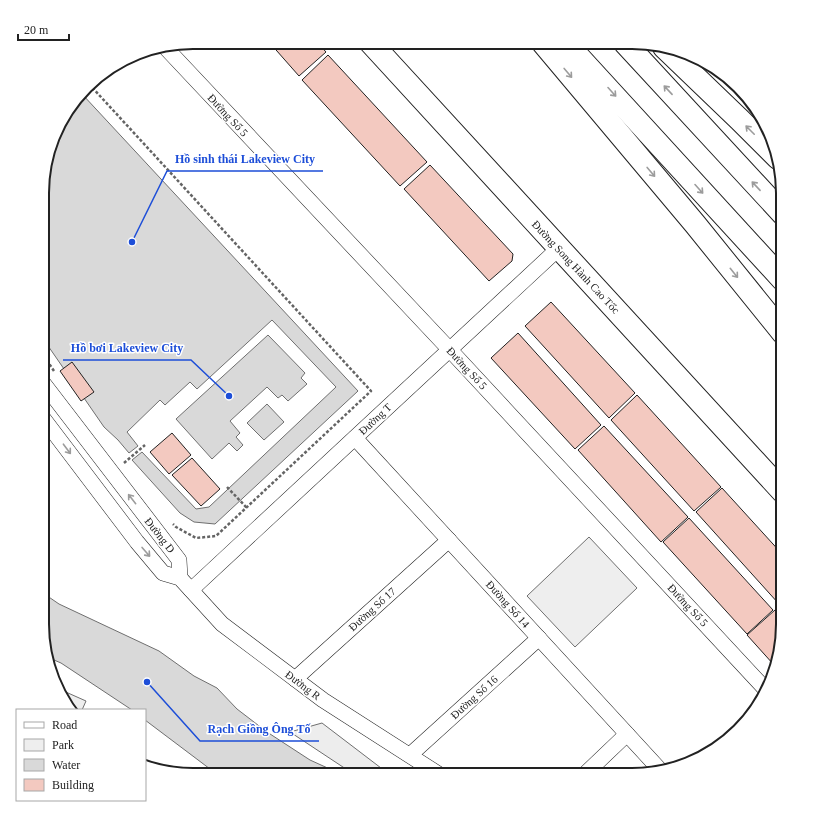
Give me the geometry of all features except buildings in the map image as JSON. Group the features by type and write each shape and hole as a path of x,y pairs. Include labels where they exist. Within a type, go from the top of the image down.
{"main road":[{"name":"Đường Song Hành Cao Tốc","path":"376,49 776,484"},
{"path":"547,49 695,224 776,324"},
{"path":"571,49 776,272"},
{"path":"631,49 776,206"},
{"path":"671,55 768,148"}],"street":[{"name":"Đường Số 5","path":"169,51 450,350 762,686"},
{"name":"Đường T","path":"191,590 559,248"},
{"name":"Đường D","path":"49,403 179,560 180,578 163,573 137,542 49,425"},
{"name":"Đường Số 14","path":"355,438 656,766"},
{"name":"Đường Số 17","path":"295,679 449,540"},
{"name":"Đường R","path":"180,578 222,624 323,700 430,768"},
{"name":"Đường Số 16","path":"410,755 539,638"},
{"path":"591,768 627,734"}],"path":[{"path":"93,89 371,391 216,536 196,538 176,527 171,522"},
{"path":"49,364 57,376"},
{"path":"122,465 145,445"},
{"path":"227,487 247,508"}],"green space":[{"path":"589,537 637,588 575,647 527,596"},
{"path":"66,692 86,701 82,709 77,709"}],"shaded area":[{"path":"322,723 381,768 344,768 290,732"}],"water":[{"path":"85,98 358,391 215,524 194,522 180,513 132,460 142,452 196,509 209,507 336,387 272,320 197,389 190,382 165,405 160,400 127,432 138,446 129,453 104,427 49,347 50,174 54,156 64,129 73,113"},
{"path":"268,335 305,373 301,378 307,384 288,401 282,395 278,398 267,387 230,421 240,433 236,437 243,445 237,451 229,443 212,459 176,419"},
{"path":"267,404 284,422 264,440 247,423"},
{"path":"49,597 59,604 159,651 194,676 217,688 237,709 267,732 310,760 328,768 209,768 146,721 146,709 130,709 61,663 54,660 50,643"}],"place":[{"name":"Hồ sinh thái Lakeview City","path":"132,242"},
{"name":"Hồ bơi Lakeview City","path":"229,396"},
{"name":"Rạch Giồng Ông Tố","path":"147,682"}]}
